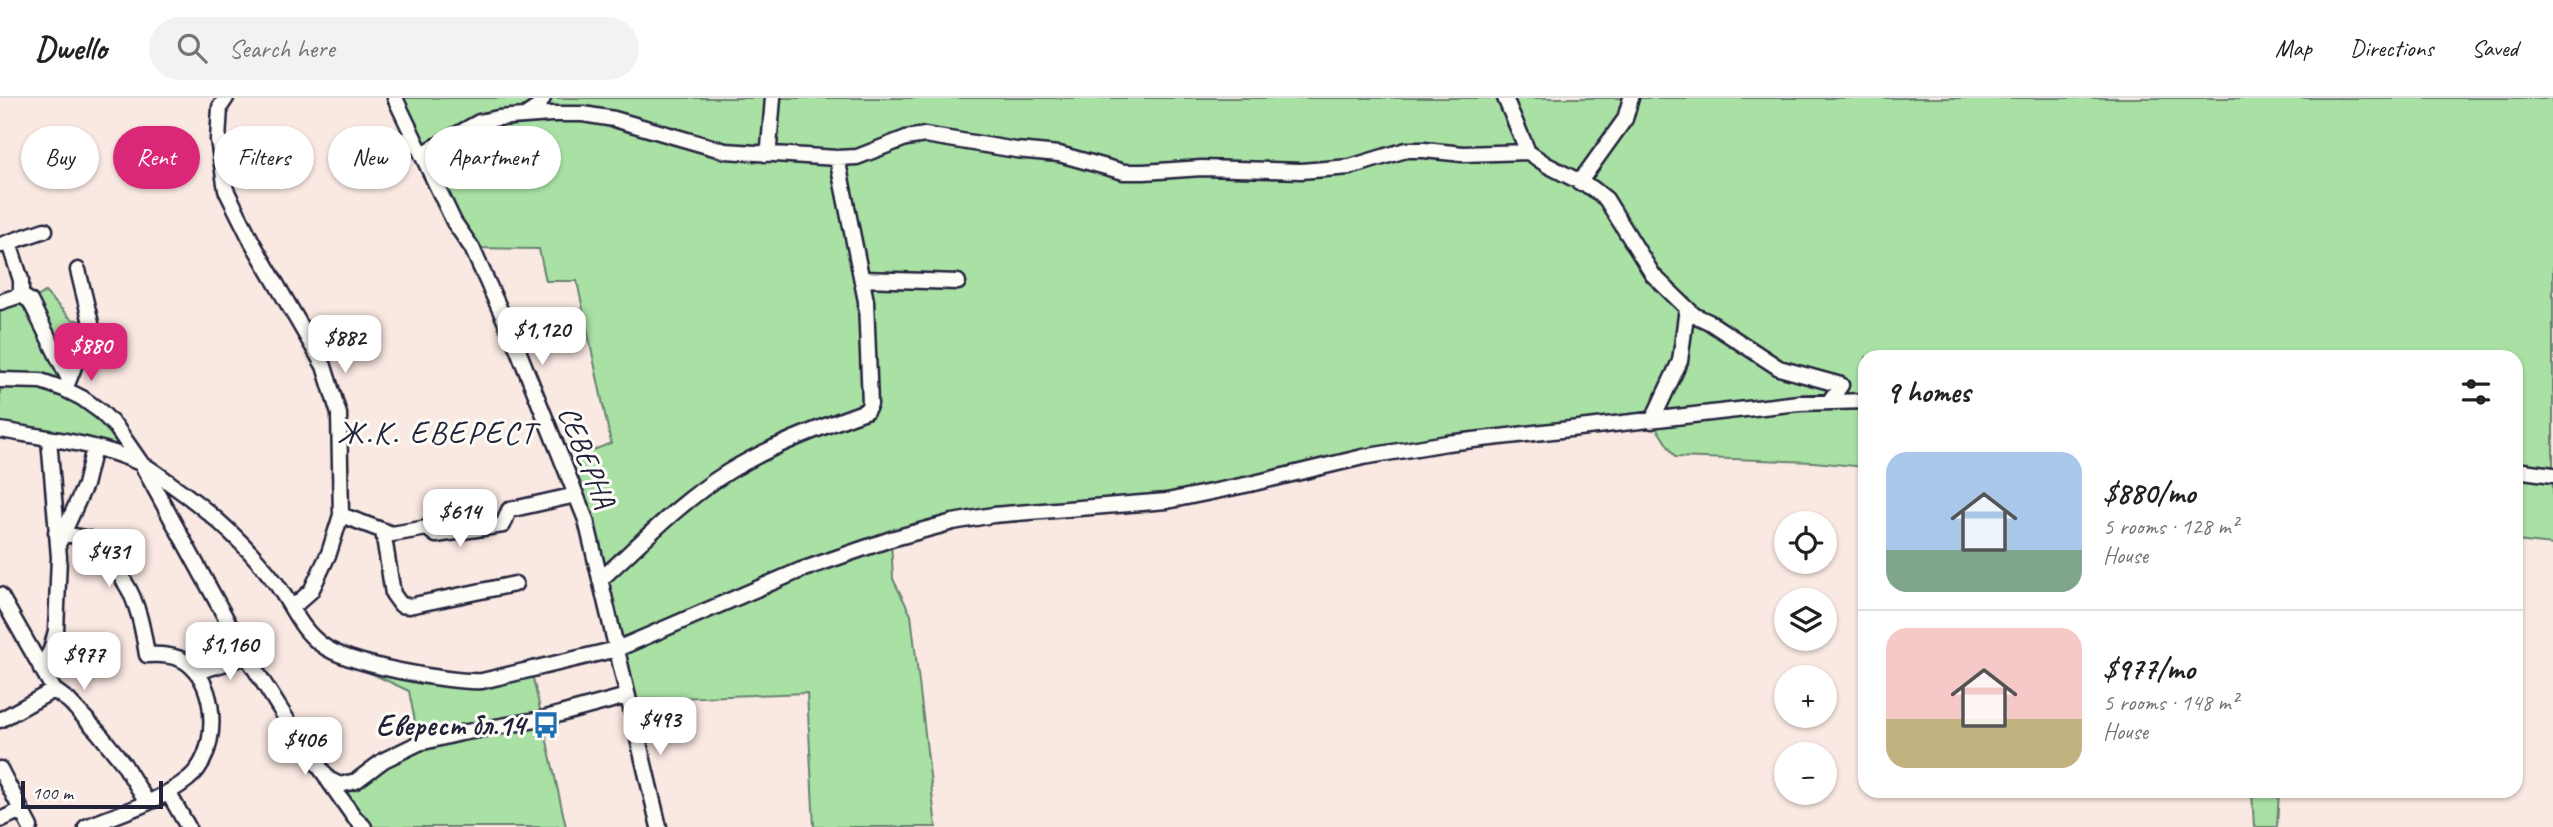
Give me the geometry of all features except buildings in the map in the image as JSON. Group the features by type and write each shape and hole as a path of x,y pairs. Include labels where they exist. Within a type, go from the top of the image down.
{"street":[{"path":"226,98 220,107 218,140 226,190 252,242 324,366 339,414 341,515 329,553 311,591 292,608"},
{"name":"СЕВЕРНА","path":"395,98 454,222 472,248 516,345 586,520 659,827"},
{"path":"525,116 538,107 543,98"},
{"path":"764,155 769,147 773,98"},
{"path":"1505,98 1528,152"},
{"path":"1579,183 1625,118 1631,98"},
{"path":"422,154 480,122 551,114 614,119 725,151 764,155 837,159 857,157 906,138 925,135 1059,155 1124,172 1202,168 1301,171 1350,167 1406,150 1424,149 1463,154 1528,152 1606,199 1653,275 1689,316 1709,322 1779,368 1841,385 1829,402"},
{"path":"600,580 686,502 728,471 800,436 866,411 870,404 870,363 862,279 837,159"},
{"path":"21,295 21,280 4,244 45,230"},
{"path":"67,384 91,323 78,270"},
{"path":"862,279 958,282"},
{"path":"0,302 21,295"},
{"path":"21,295 30,301 67,384 116,428 141,463 246,655 354,817 365,827"},
{"path":"1652,421 1680,361 1689,316"},
{"path":"0,380 67,384"},
{"path":"0,430 94,448 141,463 186,494 241,540 292,608 307,633 323,647 417,674 463,682 494,678 617,649 834,558 953,522 993,515 1167,500 1404,449 1799,403 1858,401"},
{"path":"41,669 51,650 55,631 60,532 49,439"},
{"path":"60,532 85,485 94,448"},
{"path":"2523,471 2553,475"},
{"path":"341,515 392,534 427,528 436,535 503,524 509,510 576,495"},
{"path":"383,531 393,594 401,605 409,606 515,584"},
{"path":"60,532 89,539 124,580 142,626 147,655 163,654 191,665 209,701 212,719 211,737 197,769 190,778 147,802 86,827"},
{"path":"0,595 54,690 69,701 98,732 123,763 147,802"},
{"path":"197,673 210,667 230,664 246,655"},
{"path":"0,720 54,690"},
{"path":"328,779 340,785 356,781 384,760 419,743 542,719 627,696"},
{"path":"0,769 28,822"},
{"path":"168,792 188,827"},
{"path":"0,820 28,822"}],"green space":[{"path":"395,98 2553,98 2553,545 2523,542 2523,350 1858,350 1858,466 1675,457 1652,421 1447,443 1250,484 1073,508 891,539 893,579 911,615 936,827 814,827 807,693 628,700 586,520 562,463 611,443 577,281 546,281 539,249 472,248 442,189 561,189 561,126 425,126 425,156"},
{"path":"45,292 71,319 91,323 65,389 82,398 141,463 0,430 0,302 31,301"},
{"path":"364,661 447,679 531,669 566,827 365,827 340,785 419,742 409,691 364,670"},
{"path":"2252,798 2279,798 2277,827 2254,827"}],"place":[{"name":"Еверест бл.14","path":"546,725"}],"district":[{"name":"Ж.К. ЕВЕРЕСТ","path":"437,432"}]}
